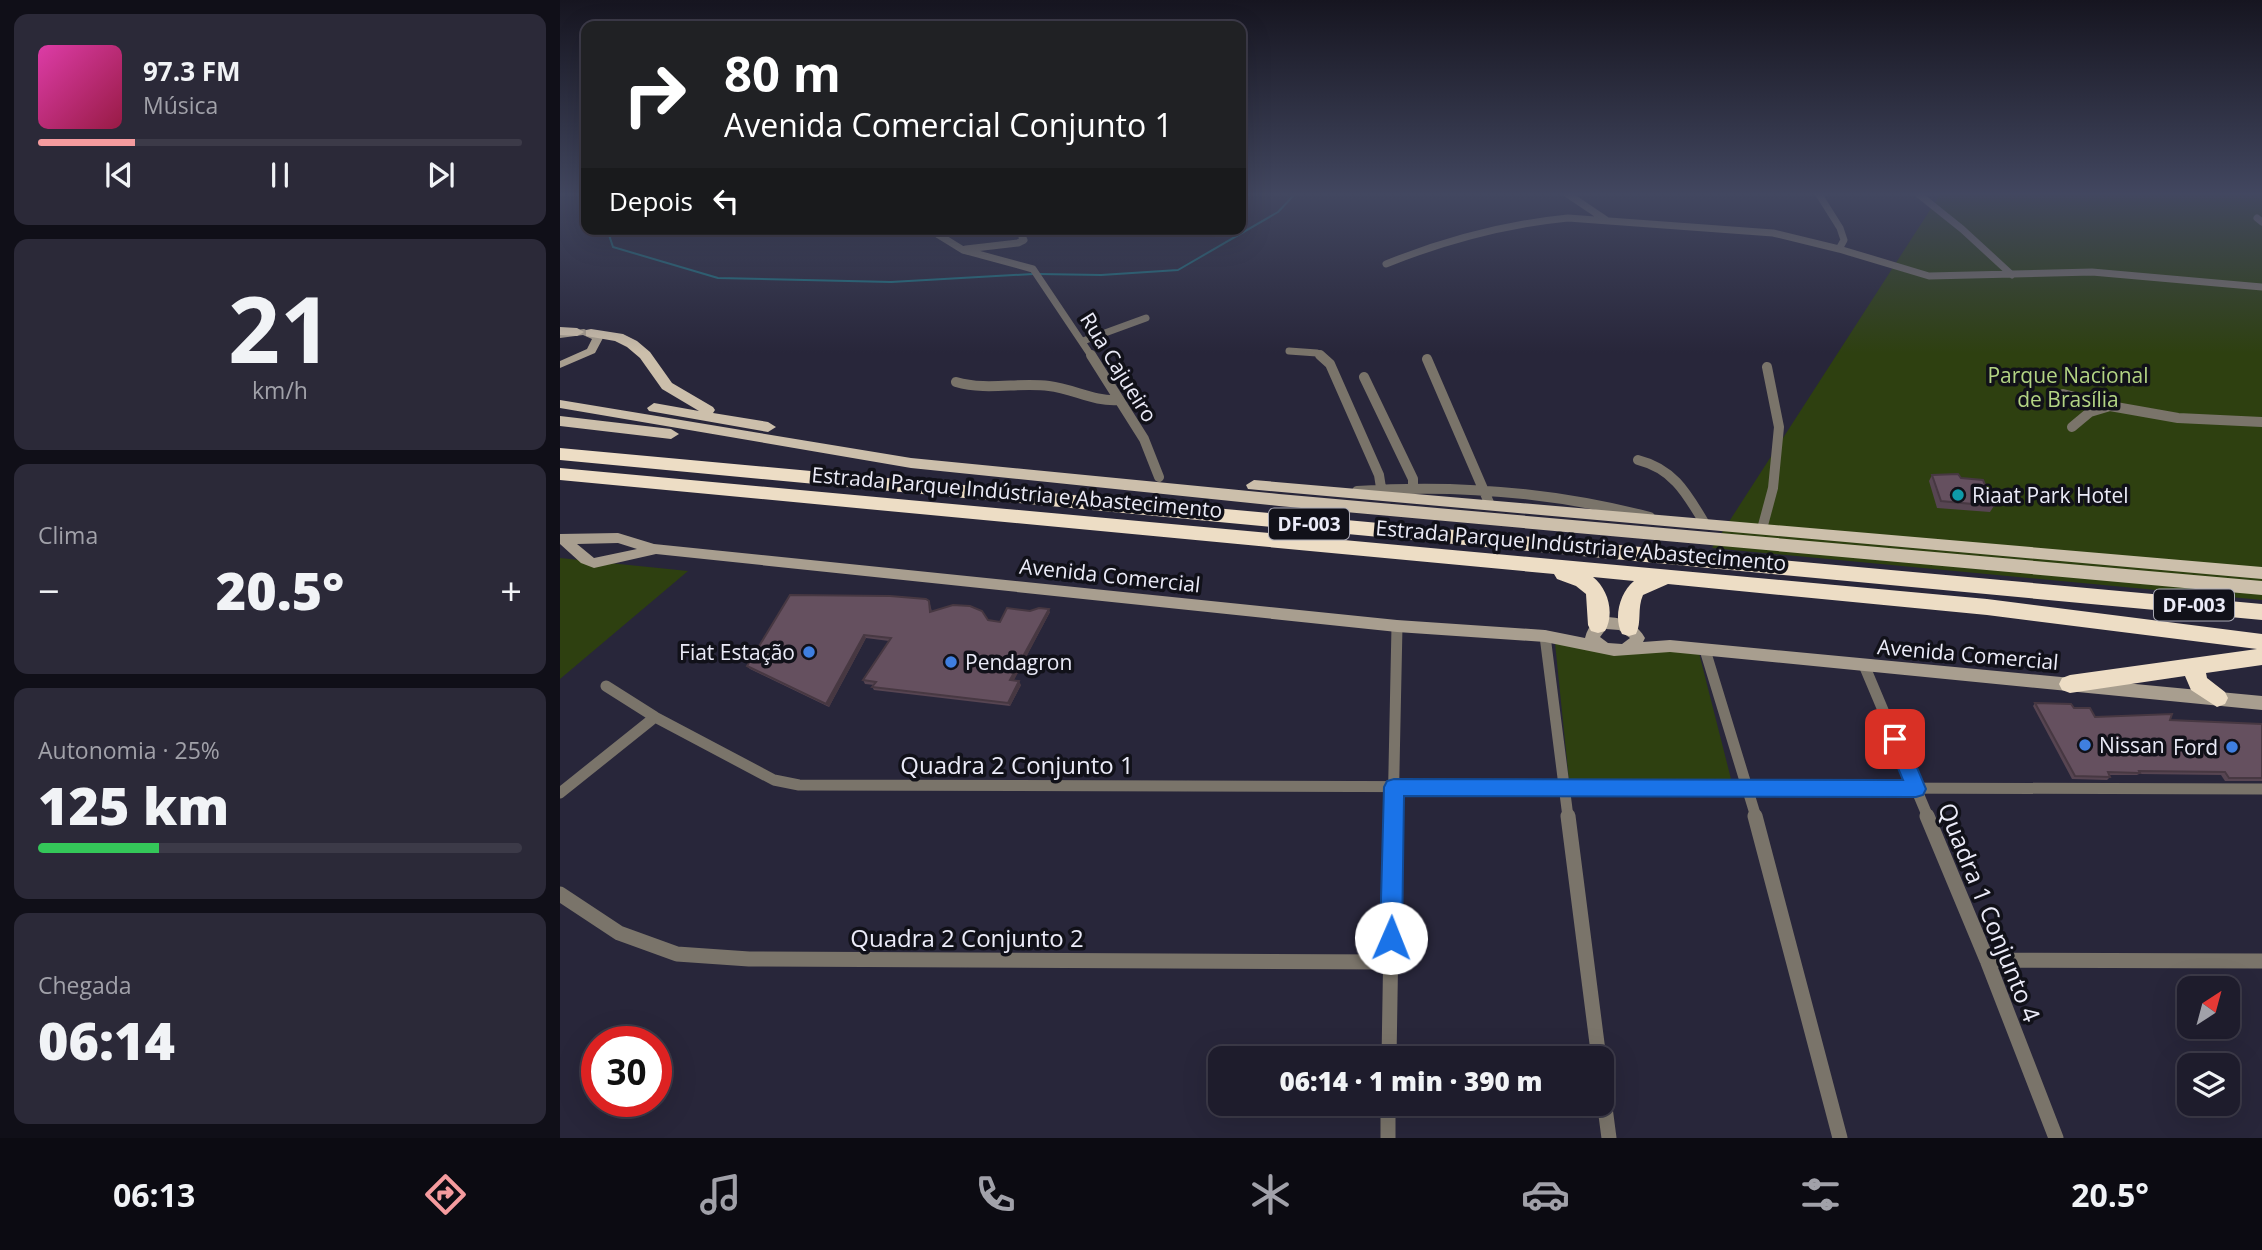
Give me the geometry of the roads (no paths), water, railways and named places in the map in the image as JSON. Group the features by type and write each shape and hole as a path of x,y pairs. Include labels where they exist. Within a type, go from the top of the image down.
{"highway":[{"name":"Estrada Parque Indústria e Abastecimento","path":"560,454 2262,612"},
{"name":"Estrada Parque Indústria e Abastecimento","path":"560,474 1987,607 2262,642"},
{"path":"1529,564 1591,584 1598,594 1601,607 1596,628"},
{"path":"1632,630 1628,604 1633,593 1648,582 1676,578"},
{"path":"2058,593 2050,599 2050,603 2067,618"},
{"path":"2070,684 2262,657"},
{"path":"2199,664 2194,676 2199,684 2217,698"}],"main road":[{"path":"560,333 618,337 632,344 645,355 667,386 691,402 727,419"},
{"path":"560,393 920,453 1344,493 1488,497 1662,520 2262,573"},
{"path":"560,404 911,463 2262,589"},
{"path":"560,421 726,440 780,441"}],"street":[{"path":"957,246 963,250 994,246"},
{"path":"1386,264 1433,246"},
{"path":"1826,246 1929,276 2103,272 2262,286"},
{"path":"1981,246 2012,275"},
{"name":"Rua Cajueiro","path":"963,250 1033,269 1042,279 1152,454 1159,477"},
{"path":"1083,341 1146,318"},
{"path":"560,365 584,356 595,347 598,338 584,333"},
{"path":"1289,351 1317,353 1330,364 1379,475 1382,492"},
{"path":"1427,359 1488,497"},
{"path":"1762,529 1773,488 1779,427 1767,367"},
{"path":"1364,377 1413,479 1410,493"},
{"path":"956,382 976,388 1047,386 1088,399 1105,402 1119,400"},
{"path":"2063,394 2110,406 2178,418 2262,422"},
{"path":"2072,427 2090,412 2110,406"},
{"path":"1638,460 1664,467 1673,474 1705,524"},
{"path":"561,539 618,538 654,549"},
{"path":"561,539 572,544 586,559 599,564 654,549"},
{"path":"586,559 591,547 605,539"},
{"name":"Avenida Comercial","path":"654,549 1397,626 1545,636 1616,650 1671,646 2262,703"},
{"name":"Avenida Comercial","path":"1563,638 1619,623 1671,646"},
{"path":"1389,1046 1397,626"},
{"path":"1596,628 1593,642 1599,646"},
{"path":"1632,630 1638,638 1632,649"},
{"path":"1545,636 1597,1046"},
{"path":"1704,650 1748,788 1840,1138"},
{"name":"Quadra 1 Conjunto 4","path":"1864,665 1987,960 2056,1138"},
{"name":"Quadra 2 Conjunto 1","path":"606,686 655,717 774,780 799,785 2262,789"},
{"path":"560,793 655,717"},
{"name":"Quadra 2 Conjunto 2","path":"560,894 619,933 677,954 749,959 1391,962"},
{"path":"1987,960 2262,961"},
{"path":"1388,1116 1388,1138"},
{"path":"1606,1116 1609,1138"}],"waterway":[{"path":"613,246 718,278 891,282 1033,274"},
{"path":"1039,274 1101,275 1178,270 1219,246"}],"place":[{"name":"Riaat Park Hotel","path":"1958,495"},
{"name":"Fiat Estação","path":"809,652"},
{"name":"Pendagron","path":"951,662"},
{"name":"Nissan","path":"2085,745"},
{"name":"Ford","path":"2232,747"}],"park label":[{"name":"Parque Nacional de Brasília","path":"2068,387"}]}
